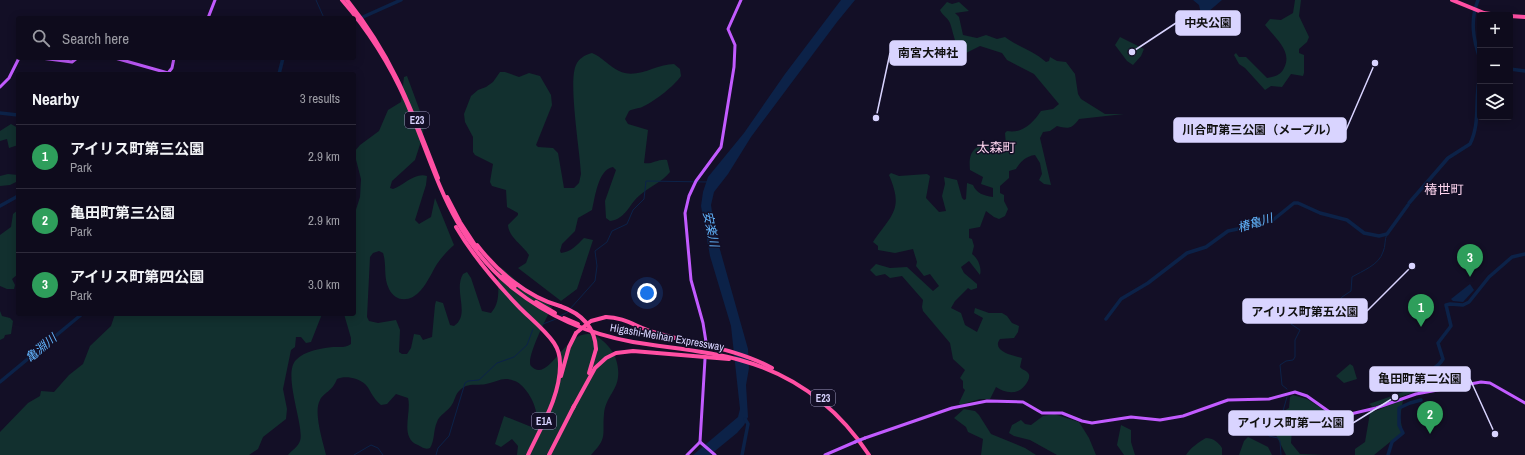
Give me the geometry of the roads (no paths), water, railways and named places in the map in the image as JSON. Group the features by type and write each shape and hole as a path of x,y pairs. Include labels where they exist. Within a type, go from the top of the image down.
{"highway":[{"name":"Higashi-Meihan Expressway","path":"342,0 353,11 379,44 402,85 443,189 460,222 477,248 501,274 555,315"},
{"name":"Higashi-Meihan Expressway","path":"347,0 353,11"},
{"path":"1452,0 1483,12"},
{"path":"1513,16 1525,17"},
{"name":"Higashi-Meihan Expressway","path":"362,22 400,88 446,204 471,245 507,283 532,302 555,315 590,328 622,337 723,354 772,368 802,383 827,402 848,423 872,455"},
{"name":"E1A","path":"424,147 443,200 465,241 496,282 548,336 556,347 560,366 555,391 528,455"},
{"path":"460,222 482,252 502,272 532,294 577,313 586,322 594,335 596,348 592,366 573,408"},
{"path":"531,450 550,412 572,338 579,330 591,321 603,317 620,319 650,331 683,340 723,354"},
{"path":"573,408 598,365 610,355 624,351 680,355 723,354"},
{"name":"Higashi-Meihan Expressway","path":"757,363 792,381 818,398 847,425 869,455"},
{"name":"E1A","path":"548,455 573,408"}],"main road":[{"path":"209,16 215,0"},
{"path":"706,342 703,323 691,280 686,222 687,204 696,181 721,147 734,67 735,43 728,29 741,0"},
{"path":"0,88 9,78 18,60"},
{"path":"56,60 72,62 74,60"},
{"path":"122,60 164,72"},
{"path":"169,72 172,68 174,60"},
{"path":"687,455 701,443 705,359"},
{"path":"825,455 865,438 952,408 992,401 1023,402 1042,413 1062,413 1082,421 1092,423 1131,417 1160,420 1183,416 1228,400 1269,399 1295,392 1307,396 1331,413 1342,416 1376,408 1416,394 1481,382 1490,383 1525,403"},
{"path":"701,443 715,455"}],"water":[{"name":"安楽川","path":"841,0 855,0 751,137 728,174 714,192 711,205 715,232 748,349 749,368 746,385 748,417 744,425 737,433 710,455 693,455 738,417 740,409 731,326 710,256 701,206 703,192 708,177 744,133 785,74"},
{"path":"1193,0 1222,0 1208,12 1201,14 1199,5"},
{"path":"1470,284 1474,290 1463,302 1453,301 1451,299"}],"waterway":[{"path":"316,0 323,16"},
{"path":"356,20 401,0"},
{"path":"1477,48 1474,37 1473,22 1478,0"},
{"path":"280,72 282,60"},
{"path":"1513,69 1525,71"},
{"name":"椿亀川","path":"1409,203 1448,158 1470,144 1475,127 1478,84"},
{"path":"0,113 16,115"},
{"path":"570,309 595,281 597,266 595,251 607,242 612,231 627,224 633,210 644,199 646,181 707,182"},
{"path":"0,206 16,197"},
{"name":"椿亀川","path":"1106,319 1121,299 1148,283 1187,253 1206,247 1228,231 1252,226 1261,220 1273,220 1294,203 1298,203 1320,213 1347,220 1364,233 1379,236 1387,234 1408,205"},
{"path":"1287,389 1282,385 1280,365 1286,361 1293,360 1295,357 1295,340 1300,330 1291,324 1301,316 1309,320 1314,320 1326,310 1338,303 1342,297 1351,291 1352,277 1370,267 1381,257 1387,234"},
{"path":"1422,385 1426,375 1443,359 1438,343 1451,326 1446,305 1463,305 1469,302 1489,277 1512,257 1525,254"},
{"path":"560,316 568,312"},
{"name":"亀淵川","path":"0,382 80,316"},
{"path":"543,324 556,319"},
{"path":"436,455 438,448 449,436 465,383 468,381 479,380 497,363 514,357 527,345 533,329"},
{"path":"1281,455 1280,441 1278,438 1269,436 1267,430 1283,411 1287,397"},
{"path":"1388,455 1392,442 1403,433 1399,425 1399,408 1421,400"},
{"path":"742,455 748,424 745,419"},
{"path":"354,455 371,445 378,448 383,455"}],"place":[{"name":"中央公園","path":"1132,52"},
{"name":"川合町第三公園（メープル）","path":"1375,63"},
{"name":"南宮大神社","path":"876,118"},
{"name":"アイリス町第五公園","path":"1412,266"},
{"name":"アイリス町第四公園","path":"1470,277"},
{"name":"アイリス町第三公園","path":"1421,327"},
{"name":"アイリス町第一公園","path":"1395,397"},
{"name":"亀田町第三公園","path":"1430,434"},
{"name":"亀田町第二公園","path":"1495,434"}],"district":[{"name":"太森町","path":"996,147"},
{"name":"椿世町","path":"1444,189"}]}
